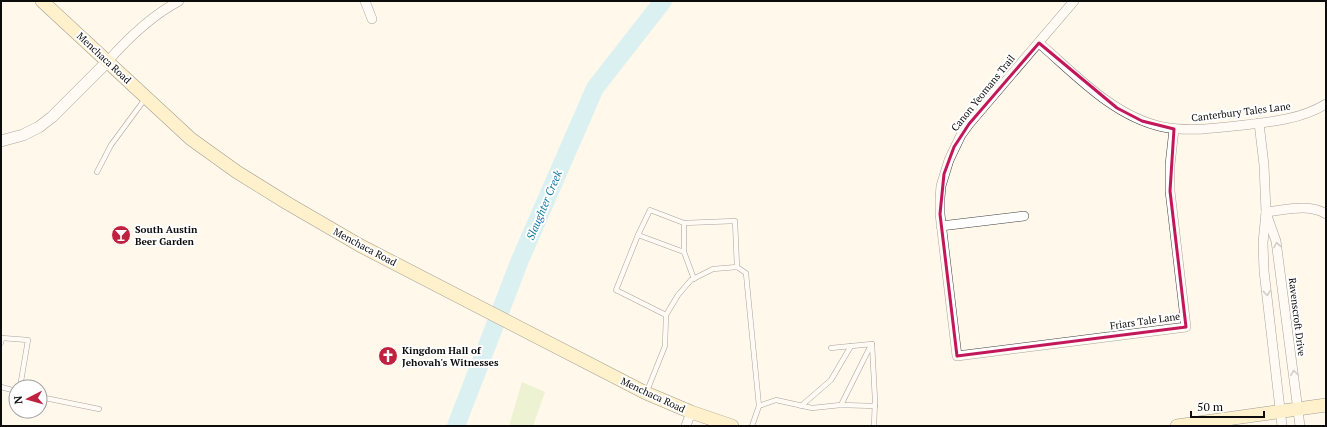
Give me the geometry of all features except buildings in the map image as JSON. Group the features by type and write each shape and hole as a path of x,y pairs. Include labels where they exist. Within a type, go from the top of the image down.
{"main road":[{"name":"Menchaca Road","path":"42,1 191,139 237,172 287,203 360,246 646,393 691,412 732,426"},
{"path":"1177,426 1280,410 1326,405"}],"street":[{"path":"1,141 23,135 39,127 108,61 128,38 163,9 179,1"},
{"path":"365,1 372,19"},
{"name":"Canon Yeomans Trail","path":"957,356 941,226 941,186 949,160 954,147 969,124 1074,1"},
{"name":"Canterbury Tales Lane","path":"1039,43 1104,99 1117,108 1142,121 1164,127 1174,129 1199,129 1259,123 1301,115 1326,104"},
{"name":"Ravenscroft Drive","path":"1259,123 1264,165 1266,212 1263,243 1264,271 1282,426"},
{"name":"Friars Tale Lane","path":"957,356 1186,327 1170,191 1170,165 1174,129"},
{"path":"1266,212 1306,208 1314,209 1326,214"},
{"name":"Ravenscroft Drive","path":"1266,212 1276,241 1300,426"},
{"path":"941,226 1024,216"},
{"path":"686,426 691,412"}],"lane":[{"path":"97,172 111,145 146,97"},
{"path":"666,315 616,290 638,235 650,210 684,223 735,221 737,268"},
{"path":"684,223 684,252 694,279"},
{"path":"638,235 684,252"},
{"path":"646,393 665,346 666,315 678,295 691,280 714,269 737,268 746,273 759,406 752,426"},
{"path":"1,343 2,338 28,340 21,379"},
{"path":"830,348 872,344"},
{"path":"841,406 872,344"},
{"path":"872,344 875,406 874,426"},
{"path":"801,406 831,380 851,346"},
{"path":"48,399 99,409"},
{"path":"759,406 776,400 812,408 875,406"}],"highlighted area":[{"path":"1039,43 1117,108 1142,121 1174,129 1170,191 1186,327 957,356 940,214 944,174 954,147 969,124"}],"green space":[{"path":"522,382 545,392 533,426 509,426"}],"waterway":[{"name":"Slaughter Creek","path":"456,426 520,260 595,88 663,1"}],"place":[{"name":"South Austin Beer Garden","path":"121,235"},
{"name":"Kingdom Hall of Jehovah's Witnesses","path":"388,356"}]}
